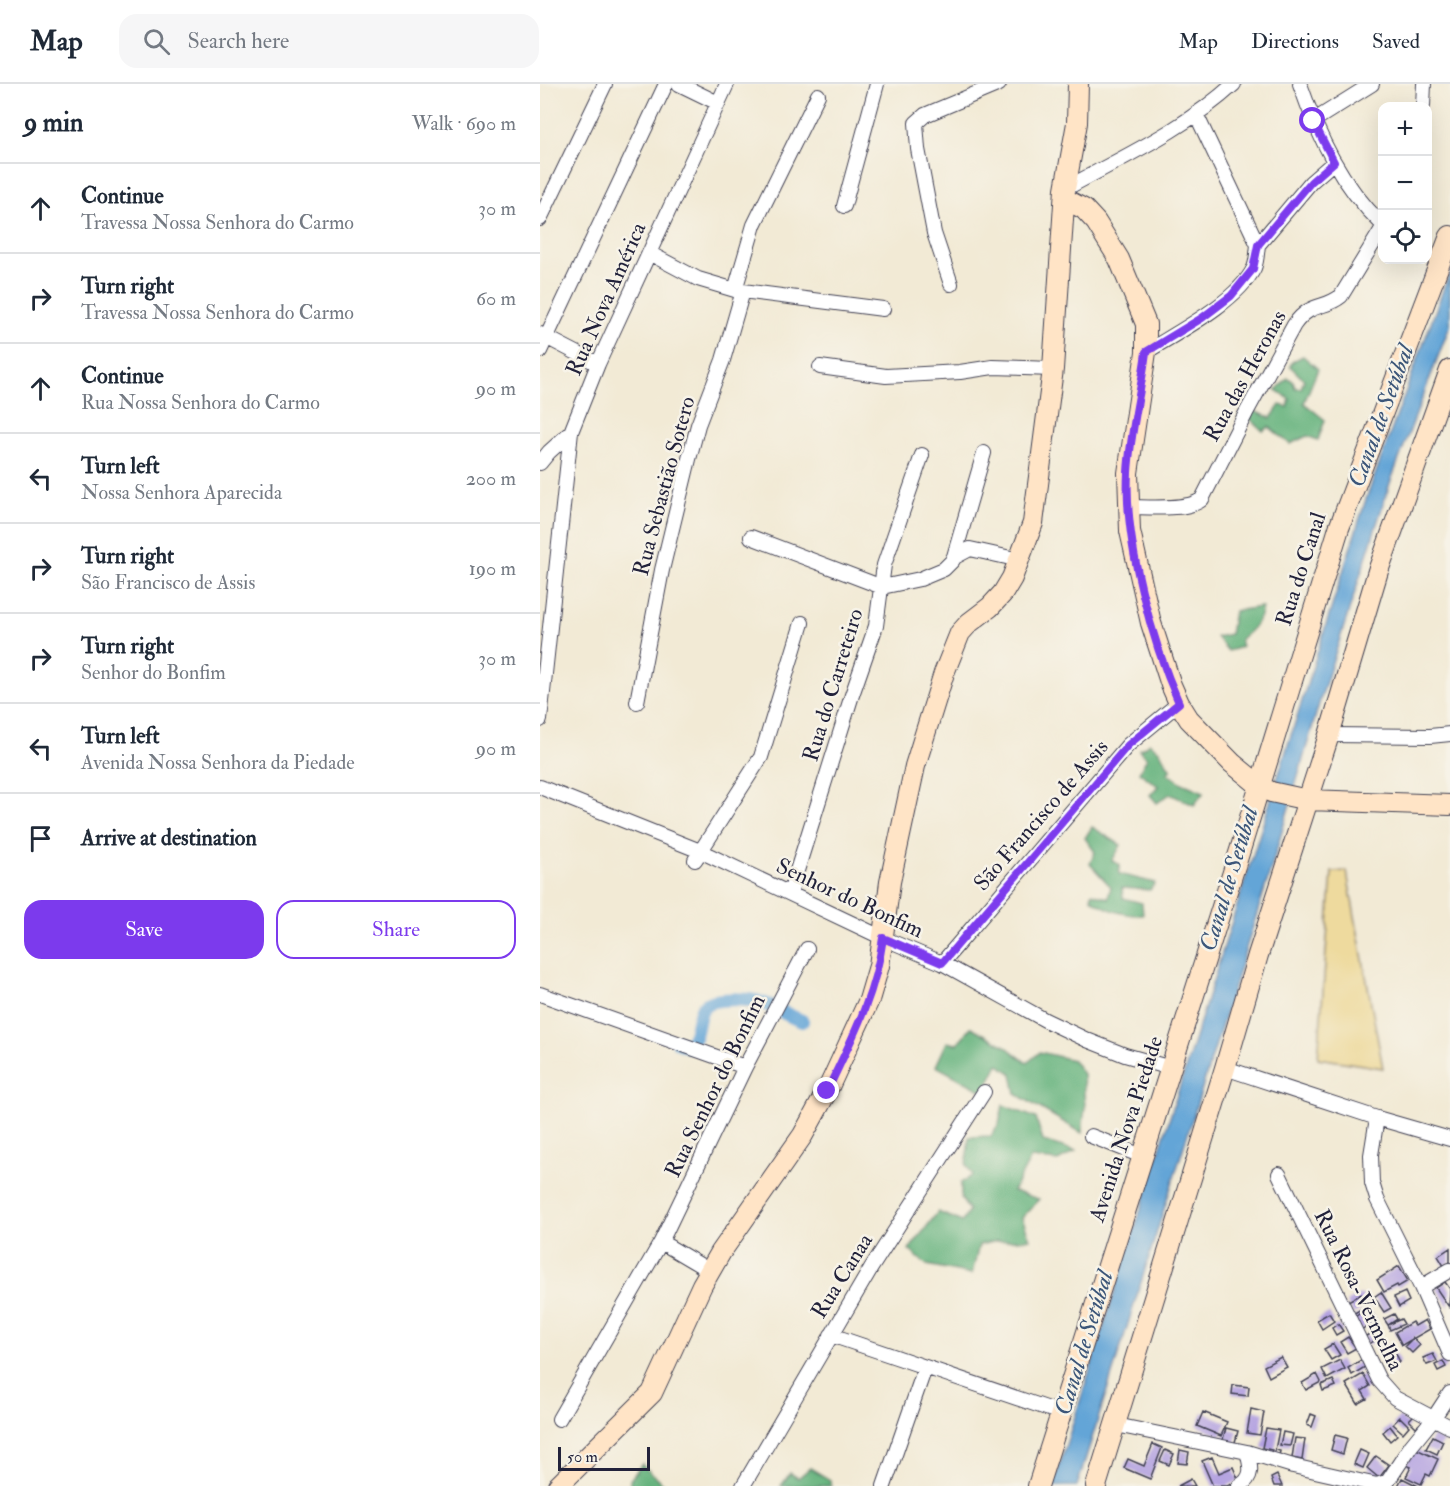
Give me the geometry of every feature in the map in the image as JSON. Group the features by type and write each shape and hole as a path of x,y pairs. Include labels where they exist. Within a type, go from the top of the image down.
{"street":[{"path":"540,219 605,84"},
{"path":"540,351 544,335 666,84"},
{"path":"679,84 718,103"},
{"name":"Rua Nova América","path":"540,720 571,432 598,364 727,84"},
{"path":"843,206 877,84"},
{"path":"951,284 941,257 930,213 918,149 916,123 925,115 999,84"},
{"path":"558,1486 652,1393 710,1271 803,1135 827,1091 869,1000 879,966 890,882 915,766 944,672 960,633 1003,593 1020,560 1033,523 1053,369 1065,194 1077,123 1078,84"},
{"path":"1065,194 1164,135 1196,114 1234,84"},
{"path":"1300,84 1313,121 1334,162 1360,201 1378,219"},
{"path":"1313,121 1372,84"},
{"path":"1423,102 1424,84"},
{"name":"Rua Sebastião Sotero","path":"637,702 662,570 689,459 698,425 723,360 754,225 818,95"},
{"path":"1196,114 1258,245"},
{"path":"1146,352 1211,312 1231,296 1253,269 1258,245 1311,182 1334,162"},
{"path":"1065,194 1089,213 1119,259 1146,324 1146,352 1129,458 1130,531 1151,623 1171,685 1189,719 1232,763 1265,789 1301,799 1450,805"},
{"name":"Rua do Canal","path":"1265,789 1339,528 1450,236"},
{"name":"Rua das Heronas","path":"1128,507 1193,505 1202,500 1246,412 1294,325 1311,308 1341,296 1378,237"},
{"path":"649,253 698,279 739,290 883,309"},
{"path":"544,335 598,364"},
{"path":"820,367 886,376 960,372 993,366 1053,369"},
{"path":"1096,1486 1225,1068 1301,799 1329,735 1377,572 1444,406 1450,370"},
{"path":"540,463 571,432"},
{"path":"751,537 882,587 920,579 941,571 951,563 984,453"},
{"name":"Rua do Carreteiro","path":"790,892 876,626 885,561 922,456"},
{"path":"953,558 970,549 1020,560"},
{"path":"697,856 761,757 802,623"},
{"name":"São Francisco de Assis","path":"942,963 1128,745 1179,703"},
{"path":"1329,735 1430,736 1450,734"},
{"name":"Senhor do Bonfim","path":"540,788 697,856 790,892 883,938 942,963 1045,1020 1087,1040 1171,1068"},
{"name":"Avenida Nova Piedade","path":"1038,1486 1142,1156 1265,789"},
{"name":"Rua Senhor do Bonfim","path":"559,1419 661,1242 745,1067 807,949"},
{"path":"540,994 745,1067"},
{"path":"1225,1068 1377,1118 1450,1139"},
{"name":"Rua Canaa","path":"743,1486 883,1249 984,1092"},
{"path":"1377,1118 1371,1155 1372,1183 1377,1200 1449,1345"},
{"path":"1092,1137 1142,1156"},
{"name":"Rua Rosa-Vermelha","path":"1279,1174 1378,1380 1395,1398 1450,1427"},
{"path":"661,1242 710,1271"},
{"path":"1421,1287 1450,1270"},
{"path":"831,1335 1061,1413"},
{"path":"884,1486 925,1368"},
{"path":"1116,1425 1247,1452 1293,1466 1376,1486 1389,1481 1411,1446 1450,1393"},
{"path":"1239,1486 1249,1478 1251,1472 1247,1452"}],"green space":[{"path":"1303,356 1318,369 1304,403 1325,420 1318,440 1307,436 1290,444 1269,427 1263,431 1249,418 1252,410 1271,418 1280,405 1288,407 1290,399 1276,390 1288,378 1293,381 1295,388 1301,388 1304,380 1290,366 1293,361"},
{"path":"1262,607 1255,626 1240,639 1242,647 1228,651 1216,637 1230,634 1234,611"},
{"path":"1150,743 1159,751 1171,770 1167,773 1182,783 1204,792 1194,805 1170,794 1157,803 1150,795 1158,786 1139,772 1147,758 1139,750"},
{"path":"1092,827 1121,845 1112,861 1120,865 1119,874 1155,883 1150,890 1122,888 1123,898 1142,903 1143,915 1116,911 1102,906 1091,898 1092,893 1108,898 1111,887 1090,864 1095,852 1085,838"},
{"path":"971,1027 1005,1046 1027,1063 1040,1052 1073,1060 1083,1074 1085,1108 1082,1133 1016,1094 1012,1074 998,1064 984,1092 936,1066 947,1042 957,1044"},
{"path":"1003,1105 1036,1118 1043,1141 1076,1151 1058,1161 1031,1158 1013,1191 1039,1199 1022,1218 1030,1239 997,1241 979,1245 972,1274 927,1265 909,1250 938,1212 962,1222 969,1211 961,1198 961,1183 973,1175 966,1165 969,1137 991,1136 999,1124"},
{"path":"642,1464 666,1486 632,1486 630,1480"},
{"path":"810,1468 830,1480 831,1486 781,1486 790,1473 798,1478"}],"sand":[{"path":"1347,871 1383,1068 1318,1058 1332,872"}],"water":[{"path":"1450,271 1450,325 1390,483 1319,704 1271,869 1077,1486 1053,1486 1365,502"}],"building":[{"path":"1450,1248 1450,1262 1444,1266 1438,1256"},
{"path":"1399,1266 1408,1281 1384,1292 1377,1280"},
{"path":"1445,1282 1450,1289 1449,1307 1436,1288"},
{"path":"1381,1292 1391,1308 1384,1312 1374,1297"},
{"path":"1405,1292 1409,1301 1399,1307 1394,1297"},
{"path":"1361,1294 1368,1305 1353,1314 1346,1302"},
{"path":"1368,1308 1376,1319 1360,1331 1352,1319"},
{"path":"1329,1313 1334,1321 1322,1329 1317,1320"},
{"path":"1394,1314 1397,1319 1388,1325 1384,1319"},
{"path":"1401,1319 1404,1324 1390,1330 1388,1325"},
{"path":"1425,1320 1430,1329 1402,1345 1395,1332 1412,1322 1415,1326"},
{"path":"1338,1324 1343,1331 1336,1335 1332,1328"},
{"path":"1377,1329 1381,1336 1368,1345 1363,1338"},
{"path":"1348,1337 1356,1348 1347,1353 1340,1342"},
{"path":"1413,1338 1420,1345 1412,1353 1405,1346"},
{"path":"1333,1344 1340,1355 1331,1360 1324,1349"},
{"path":"1396,1354 1400,1362 1387,1369 1383,1361"},
{"path":"1433,1354 1437,1361 1427,1365 1423,1358"},
{"path":"1281,1357 1287,1367 1269,1377 1264,1366"},
{"path":"1340,1360 1345,1369 1327,1379 1322,1369"},
{"path":"1361,1360 1365,1367 1352,1375 1348,1368"},
{"path":"1443,1361 1446,1367 1438,1371 1435,1365"},
{"path":"1317,1374 1321,1382 1306,1390 1302,1383"},
{"path":"1363,1374 1370,1386 1362,1391 1367,1399 1358,1404 1346,1384"},
{"path":"1333,1380 1336,1386 1323,1391 1321,1385"},
{"path":"1233,1385 1249,1387 1248,1396 1232,1394"},
{"path":"1251,1409 1264,1412 1260,1435 1247,1433"},
{"path":"1203,1412 1227,1422 1221,1436 1197,1426"},
{"path":"1416,1413 1423,1421 1416,1427 1409,1420"},
{"path":"1311,1414 1316,1416 1312,1427 1307,1425"},
{"path":"1400,1417 1409,1426 1403,1433 1393,1424"},
{"path":"1390,1426 1397,1435 1390,1441 1383,1432"},
{"path":"1226,1428 1238,1431 1234,1446 1222,1443"},
{"path":"1266,1428 1279,1430 1275,1450 1280,1451 1279,1456 1270,1454 1272,1450 1262,1448"},
{"path":"1283,1432 1293,1434 1290,1446 1280,1445"},
{"path":"1335,1435 1347,1438 1343,1454 1331,1450"},
{"path":"1433,1436 1443,1441 1437,1454 1426,1449"},
{"path":"1295,1438 1305,1439 1302,1460 1292,1458"},
{"path":"1153,1444 1162,1448 1150,1479 1124,1468 1128,1459 1144,1466"},
{"path":"1414,1448 1438,1459 1430,1476 1426,1474 1421,1484 1406,1477 1411,1467 1406,1465"},
{"path":"1165,1450 1174,1454 1169,1465 1160,1461"},
{"path":"1180,1450 1189,1452 1187,1464 1178,1463"},
{"path":"1360,1450 1369,1454 1363,1468 1354,1464"},
{"path":"1376,1456 1389,1465 1379,1478 1367,1468"},
{"path":"1212,1457 1219,1473 1233,1467 1239,1481 1227,1486 1213,1486 1202,1461"},
{"path":"1277,1475 1282,1486 1274,1486 1271,1478"},
{"path":"1402,1478 1418,1486 1398,1486"},
{"path":"1191,1479 1195,1486 1178,1486"}],"waterway":[{"path":"678,1042 687,1046 691,1042 696,1033 703,1007 714,1001 731,999 757,1002 802,1021"}],"route":[{"path":"827,1091 869,1000 879,966 883,938 942,963 1128,745 1179,703 1151,623 1130,531 1127,486 1129,458 1146,352 1202,318 1231,296 1253,269 1258,245 1311,182 1334,162 1313,121"}],"water label":[{"name":"Canal de Setúbal","path":"1381,416"},
{"name":"Canal de Setúbal","path":"1229,879"},
{"name":"Canal de Setúbal","path":"1084,1343"}]}
